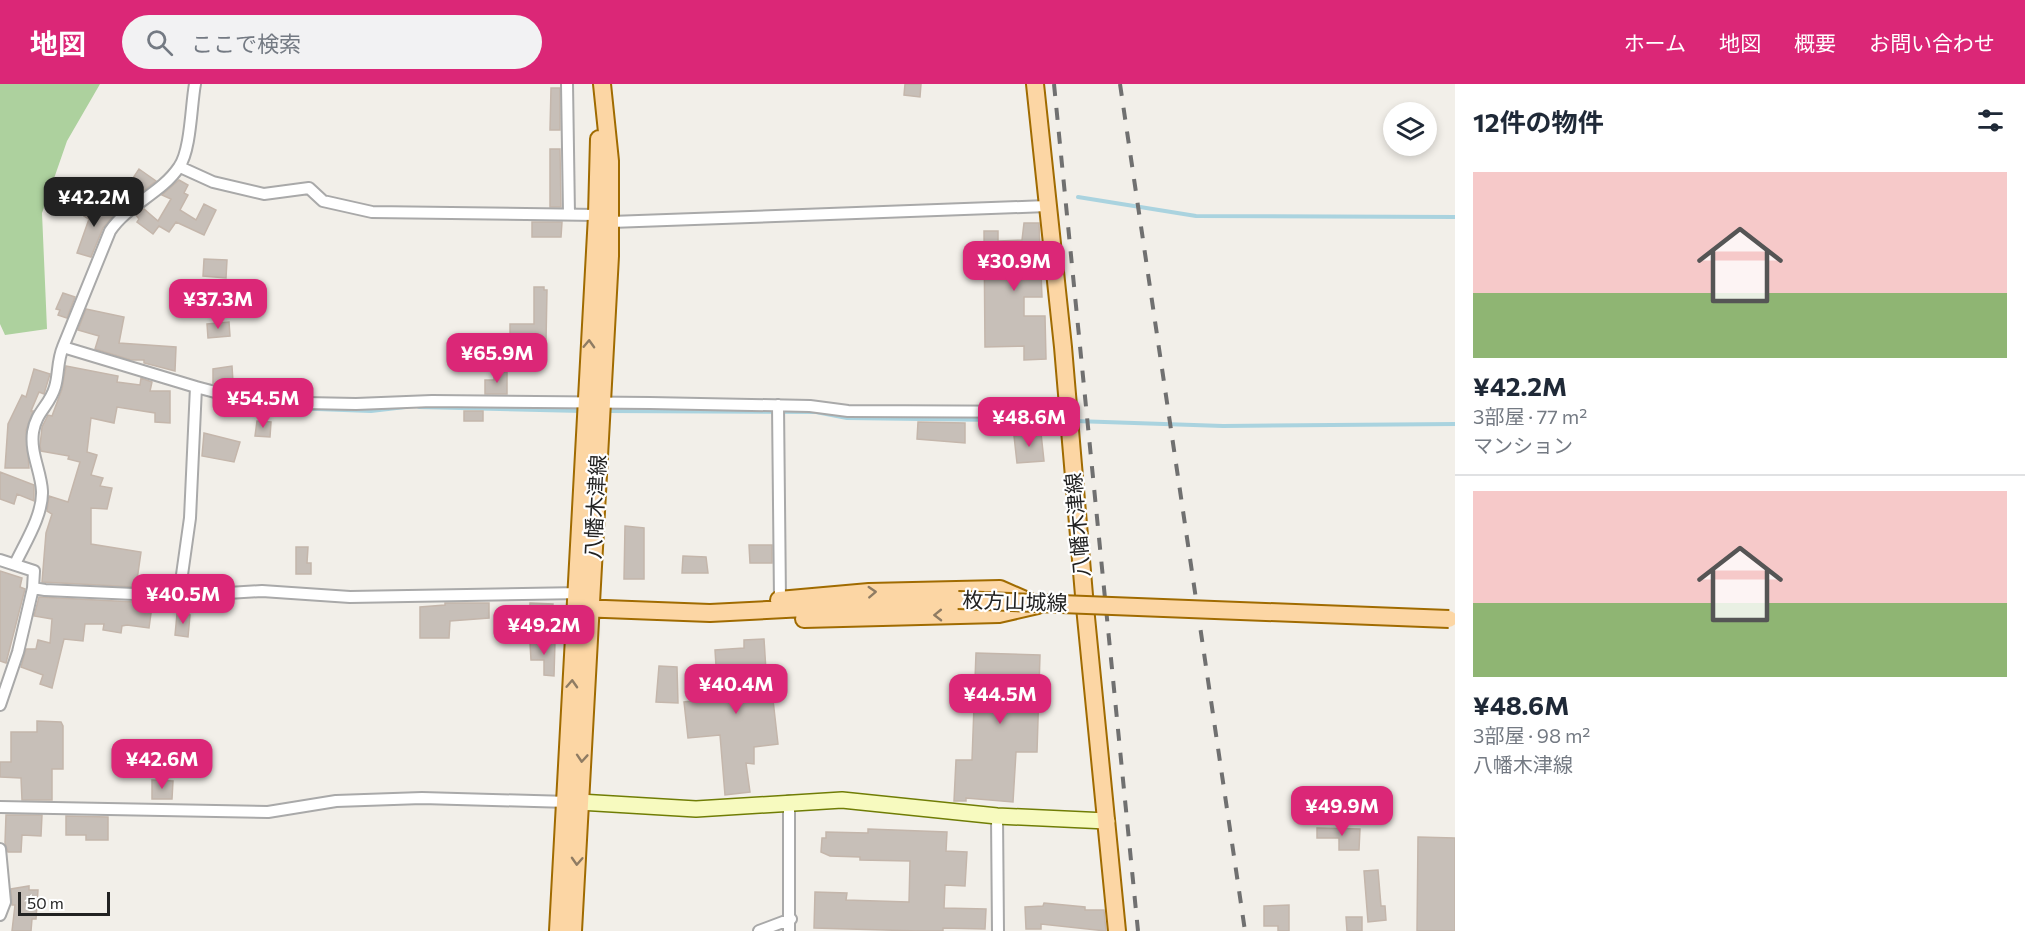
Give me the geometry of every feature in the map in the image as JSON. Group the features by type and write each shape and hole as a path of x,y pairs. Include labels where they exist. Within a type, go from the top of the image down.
{"main road":[{"name":"八幡木津線","path":"595,84 600,130 604,218"},
{"name":"八幡木津線","path":"573,931 573,802 609,135 602,84"},
{"name":"八幡木津線","path":"1035,84 1117,931"},
{"path":"710,613 780,600 869,592 1000,589 1037,605"},
{"name":"枚方山城線","path":"584,600 710,613 958,600 1452,619"},
{"path":"710,613 771,618 856,620 999,615 1037,605 1085,607"},
{"name":"八幡木津線","path":"558,931 573,802"}],"street":[{"path":"15,564 37,515 42,494 33,449 37,415 55,387 57,362 102,247 120,217 159,188 180,167 195,84"},
{"path":"567,84 569,214"},
{"path":"180,167 213,182 264,194 309,188 323,201 372,212 569,214 604,218 1047,206"},
{"path":"63,347 253,402 356,404 432,401 594,402 810,406 848,411 1068,412"},
{"path":"179,596 190,518 196,387"},
{"path":"778,405 780,600"},
{"path":"0,560 34,571 33,588 18,652 0,705"},
{"path":"33,588 179,596 262,591 350,597 584,600"},
{"path":"0,807 268,812 336,801 422,798 696,808 789,801 864,801 997,816 1107,821"},
{"path":"789,801 791,919 789,931"},
{"path":"997,816 998,931"},
{"path":"0,849 5,902 0,915"},
{"path":"759,931 791,919"}],"green space":[{"path":"0,84 100,84 67,141 42,213 47,329 5,335 0,324"}],"building":[{"path":"905,84 921,84 920,97 904,95"},
{"path":"551,88 560,88 560,130 550,130"},
{"path":"550,149 560,149 561,207 550,207"},
{"path":"139,169 156,181 139,194 127,187"},
{"path":"179,180 188,185 184,193 188,195 180,210 196,220 204,204 216,210 204,235 176,222 169,232 159,226 153,234 137,222 139,219 136,215 144,209 158,221 171,199 162,195"},
{"path":"94,201 115,214 103,228 91,257 77,253 89,219 84,216"},
{"path":"532,222 562,222 561,237 532,237"},
{"path":"1024,223 1039,223 1042,297 1024,297 1024,316 1045,316 1046,359 1024,360 1024,346 985,347 984,231 998,231 998,241 1022,240"},
{"path":"204,259 227,260 226,278 203,276"},
{"path":"534,287 544,287 544,290 547,290 546,342 510,346 510,324 534,324"},
{"path":"63,293 75,297 67,318 58,315 60,310 56,309"},
{"path":"86,309 124,317 119,343 176,347 175,371 144,363 144,360 131,360 95,349 99,336 78,330"},
{"path":"229,322 230,336 208,338 207,324"},
{"path":"66,366 118,376 117,382 140,385 141,378 152,382 150,391 170,391 170,423 155,422 155,413 117,407 114,423 91,418 87,452 97,455 91,475 103,478 100,486 112,488 107,509 91,508 91,544 141,552 136,587 42,582 46,533 52,514 47,511 49,496 68,502 80,462 68,459 69,456 41,451 40,446 42,427 48,415 52,416 62,389"},
{"path":"232,366 233,382 213,384 213,369"},
{"path":"34,369 50,374 44,394 39,392 26,430 29,468 5,468 8,424 22,395 26,397"},
{"path":"494,372 507,372 507,394 485,394 485,380 494,380"},
{"path":"464,411 483,411 483,421 464,421"},
{"path":"257,421 271,422 270,437 255,436"},
{"path":"918,422 965,423 965,443 917,439"},
{"path":"204,433 240,442 234,462 202,456"},
{"path":"1041,433 1044,461 1017,463 1014,436"},
{"path":"0,472 34,485 34,501 17,494 14,504 0,499"},
{"path":"625,526 644,528 644,579 624,579"},
{"path":"749,545 772,545 772,563 750,563"},
{"path":"296,547 308,547 307,563 311,563 311,574 296,574"},
{"path":"683,556 706,557 708,573 682,573"},
{"path":"0,571 22,578 20,587 25,589 6,663 0,661"},
{"path":"39,597 134,602 134,604 152,606 149,628 127,625 122,626 121,633 103,630 104,624 85,624 83,641 64,639 52,688 40,684 43,675 21,667 26,649 36,649 38,640 50,643 52,619 34,616"},
{"path":"445,603 489,603 489,618 450,621 449,638 420,638 420,607 445,605"},
{"path":"530,603 553,604 552,619 539,620 539,639 528,639"},
{"path":"177,614 190,615 188,637 175,635"},
{"path":"764,639 766,671 738,672 739,695 772,691 778,744 754,747 754,764 746,763 750,792 725,795 720,735 688,738 684,702 718,698 715,650 744,648 744,640"},
{"path":"555,642 554,676 544,675 544,660 531,660 530,643"},
{"path":"976,653 1040,655 1037,752 1016,752 1013,802 966,798 966,801 954,801 956,760 972,760"},
{"path":"659,666 677,667 678,703 656,702"},
{"path":"37,721 61,722 63,726 63,769 52,769 52,800 22,800 21,778 0,777 0,762 11,762 11,732 37,732"},
{"path":"150,740 181,740 181,756 176,756 174,761 152,759"},
{"path":"152,780 173,781 172,799 152,799"},
{"path":"6,815 42,815 41,836 22,835 21,852 8,852 5,843"},
{"path":"66,816 108,817 108,840 86,840 86,835 66,835"},
{"path":"1317,828 1360,829 1359,850 1339,850 1339,838 1317,838"},
{"path":"868,829 947,832 946,851 967,852 965,886 945,885 944,908 986,909 985,929 943,928 943,931 919,931 814,928 815,892 847,893 846,900 909,902 910,861 860,860 860,857 830,856 821,852 822,838 826,838 826,832 868,833"},
{"path":"1418,837 1455,838 1455,931 1417,931"},
{"path":"1378,870 1381,906 1385,906 1386,920 1368,922 1364,871"},
{"path":"29,886 29,890 38,890 36,919 32,919 31,931 12,931 15,905 12,905 11,889"},
{"path":"1044,903 1085,907 1085,910 1104,910 1106,931 1041,924 1041,929 1026,929 1025,907 1043,906"},
{"path":"1289,905 1289,931 1278,931 1278,926 1264,926 1264,906"},
{"path":"1346,917 1362,917 1362,931 1347,931"}],"waterway":[{"path":"1078,197 1196,216 1455,217"},
{"path":"290,408 371,411 405,407"},
{"path":"419,407 582,411"},
{"path":"607,411 816,412 847,418 1064,421"},
{"path":"1075,421 1223,426 1455,424"}],"railway":[{"path":"1054,84 1138,931"},
{"path":"1120,84 1245,931"}]}
